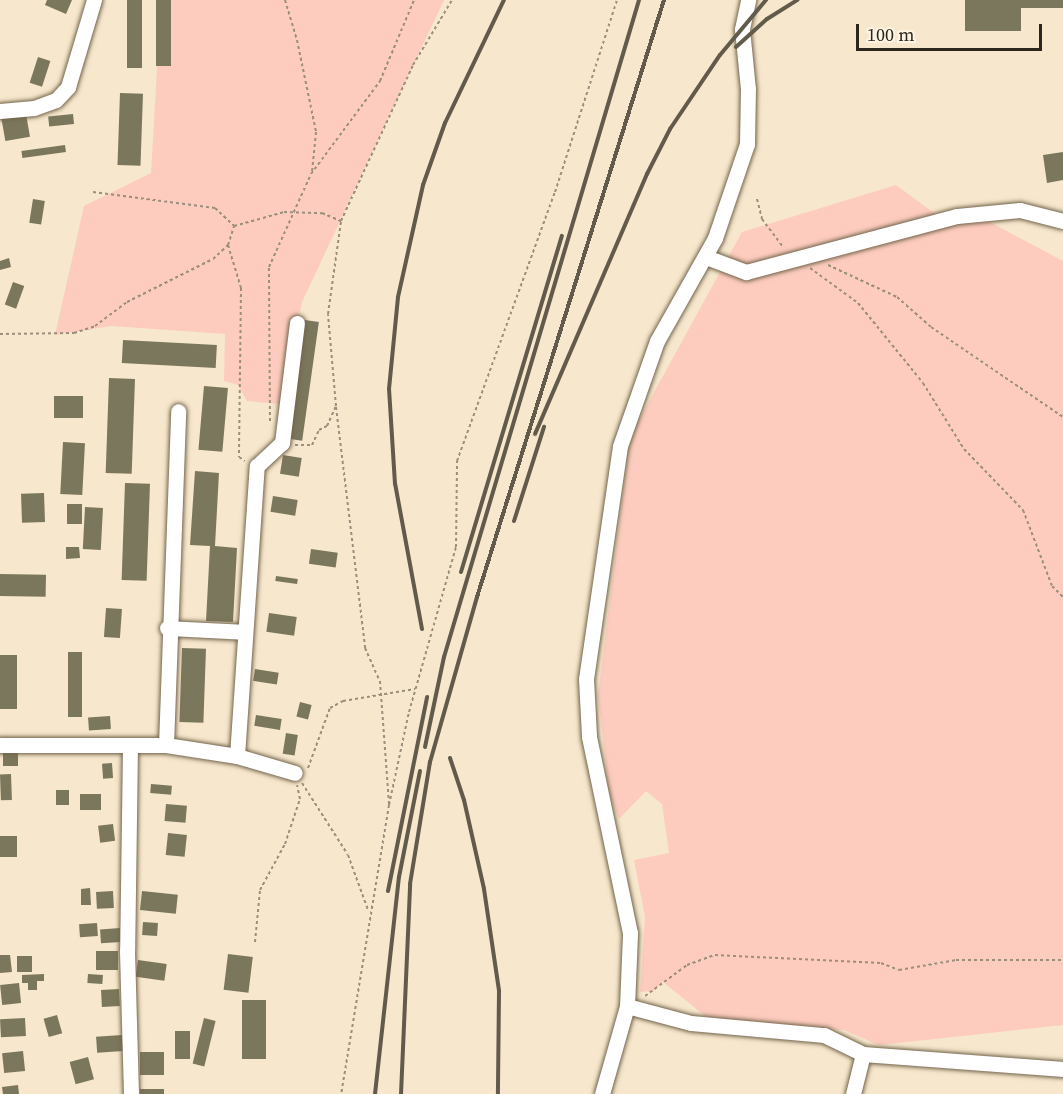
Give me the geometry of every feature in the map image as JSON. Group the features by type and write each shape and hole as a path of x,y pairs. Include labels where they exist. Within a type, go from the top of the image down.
{"street":[{"path":"0,111 34,108 56,100 68,87 94,0"},
{"path":"602,1094 633,1003 630,933 589,736 586,679 620,446 657,341 706,257 747,144 748,89 742,29 748,0"},
{"path":"706,257 746,272 794,256 957,216 1020,210 1063,221"},
{"path":"237,756 257,466 282,443 297,323"},
{"path":"166,745 167,628 178,411"},
{"path":"167,628 245,632"},
{"path":"0,745 166,745 237,756 295,773"},
{"path":"130,746 127,951 131,1094"},
{"path":"633,1003 692,1023 824,1035 863,1054 1063,1069"},
{"path":"853,1094 863,1054"}],"path":[{"path":"285,0 297,40 316,132 311,174"},
{"path":"336,406 327,426 319,430 312,445 282,443 269,418 272,372 269,267 311,174 380,81 414,0"},
{"path":"389,805 380,681 365,648 351,509 336,406 328,314 341,221 413,66 452,0"},
{"path":"341,1094 369,912 389,805 416,688 456,547 457,461 555,192 617,0"},
{"path":"93,192 216,208 234,226"},
{"path":"757,199 762,219 794,256 858,303 923,383 964,449 1023,510 1052,586 1063,597"},
{"path":"234,226 294,213 334,215 341,221"},
{"path":"0,334 74,333 94,326 127,302 213,259 228,245 234,226"},
{"path":"228,245 241,288 239,457 257,466"},
{"path":"826,264 897,297 931,327 1063,417"},
{"path":"295,773 307,770 312,761 330,708 342,701 381,697 416,688"},
{"path":"295,773 348,855 369,912"},
{"path":"255,942 260,890 285,844 300,799 295,773"},
{"path":"633,1003 687,965 715,956 881,963 898,970 956,960 1063,960"}],"shaded area":[{"path":"161,0 444,0 302,302 279,404 247,401 238,385 224,381 225,334 111,326 55,335 84,206 151,173"},
{"path":"896,185 938,216 965,209 1063,261 1063,1025 879,1045 844,1030 709,1019 663,982 654,991 640,992 645,917 634,860 669,853 662,804 646,791 619,819 609,794 598,695 630,436 742,232"}],"building":[{"path":"47,0 72,0 66,14 45,5"},
{"path":"127,0 142,0 142,68 127,68"},
{"path":"156,0 171,0 171,66 156,66"},
{"path":"965,0 1063,0 1063,8 1021,8 1021,31 965,31"},
{"path":"38,57 50,61 42,87 30,83"},
{"path":"120,93 143,94 140,166 117,165"},
{"path":"26,114 30,137 5,141 1,118"},
{"path":"73,114 74,124 49,127 48,117"},
{"path":"65,145 66,152 22,158 21,151"},
{"path":"1063,152 1063,180 1047,183 1043,155"},
{"path":"33,199 45,201 41,225 29,223"},
{"path":"9,258 11,267 0,270 0,261"},
{"path":"13,282 24,286 16,309 5,305"},
{"path":"305,320 319,322 302,441 288,439"},
{"path":"123,340 217,345 216,368 122,363"},
{"path":"109,378 135,379 132,474 106,473"},
{"path":"204,386 228,388 222,452 198,450"},
{"path":"54,396 83,396 83,418 54,418"},
{"path":"63,442 85,443 82,495 60,494"},
{"path":"283,455 302,458 299,477 280,474"},
{"path":"195,471 219,473 215,546 237,548 233,622 206,621 210,546 190,545"},
{"path":"125,483 150,484 147,581 122,580"},
{"path":"44,493 45,522 22,523 21,494"},
{"path":"273,496 298,500 295,516 270,512"},
{"path":"67,504 82,504 82,524 67,524"},
{"path":"85,507 103,508 101,550 83,549"},
{"path":"66,547 79,547 80,558 66,559"},
{"path":"311,549 338,553 336,568 309,564"},
{"path":"0,574 46,575 46,597 0,596"},
{"path":"276,576 298,579 297,584 275,581"},
{"path":"106,608 122,609 120,638 104,637"},
{"path":"269,613 297,617 294,636 266,632"},
{"path":"182,648 206,649 203,723 179,722"},
{"path":"68,652 82,652 82,717 68,717"},
{"path":"0,655 17,655 17,709 0,709"},
{"path":"255,669 279,673 277,685 253,681"},
{"path":"300,702 312,705 308,719 296,717"},
{"path":"256,715 282,719 280,730 254,726"},
{"path":"110,716 111,729 89,731 88,718"},
{"path":"286,733 298,735 295,756 283,754"},
{"path":"3,753 18,753 18,766 3,766"},
{"path":"112,763 113,778 103,779 102,764"},
{"path":"0,774 11,774 12,800 1,800"},
{"path":"151,784 172,786 171,795 150,793"},
{"path":"56,790 69,790 69,805 56,805"},
{"path":"80,794 101,794 101,810 80,810"},
{"path":"166,804 187,806 185,823 165,821"},
{"path":"113,824 115,841 100,843 98,826"},
{"path":"168,833 187,835 185,857 166,855"},
{"path":"0,836 17,836 17,857 0,857"},
{"path":"90,888 91,905 81,905 81,889"},
{"path":"113,891 114,908 97,909 96,892"},
{"path":"142,891 178,895 176,914 140,910"},
{"path":"143,922 158,923 157,936 142,935"},
{"path":"97,923 98,936 80,937 79,924"},
{"path":"120,928 121,942 101,943 100,929"},
{"path":"96,951 118,951 118,970 96,970"},
{"path":"228,954 253,957 248,993 224,990"},
{"path":"0,955 10,955 12,972 0,973"},
{"path":"17,956 32,956 32,972 17,972"},
{"path":"138,960 167,964 164,981 136,977"},
{"path":"44,974 44,981 37,981 37,990 28,990 28,983 22,983 22,975"},
{"path":"88,974 103,975 102,984 87,983"},
{"path":"19,983 21,1003 2,1005 0,985"},
{"path":"119,989 120,1006 102,1007 101,990"},
{"path":"242,1000 266,1000 266,1059 242,1059"},
{"path":"57,1015 62,1033 49,1037 44,1019"},
{"path":"25,1018 26,1036 1,1037 0,1019"},
{"path":"204,1018 216,1021 204,1067 193,1064"},
{"path":"175,1031 190,1031 190,1059 175,1059"},
{"path":"122,1035 123,1051 97,1053 96,1037"},
{"path":"23,1051 25,1071 4,1073 2,1053"},
{"path":"140,1052 164,1052 164,1075 140,1075"},
{"path":"88,1057 94,1079 76,1084 70,1062"},
{"path":"18,1085 19,1094 3,1094 2,1087"},
{"path":"140,1089 164,1089 164,1094 140,1094"}],"railway":[{"path":"422,629 395,484 389,389 398,297 423,185 445,123 504,0"},
{"path":"425,747 444,657 639,0"},
{"path":"401,1094 410,884 430,762 477,597 664,0"},
{"path":"535,434 647,174 670,129 720,55 766,0"},
{"path":"736,47 767,19 798,0"},
{"path":"461,572 562,236"},
{"path":"514,521 544,427"},
{"path":"388,891 427,697"},
{"path":"450,758 464,800 484,889 499,991 498,1094"},
{"path":"375,1094 399,877 420,771"}]}
